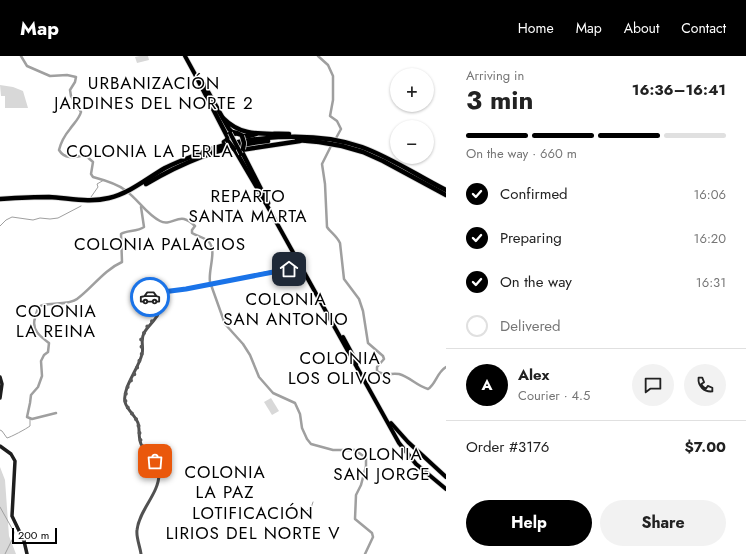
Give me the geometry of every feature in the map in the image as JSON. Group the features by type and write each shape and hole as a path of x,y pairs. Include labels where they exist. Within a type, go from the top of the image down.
{"highway":[{"path":"196,76 234,150 267,203"},
{"path":"201,81 230,130 242,136 256,134"},
{"path":"223,118 237,130 244,132 256,134 296,135 358,146 381,155 445,192"},
{"path":"173,167 195,152 237,133"},
{"path":"242,136 244,143 241,152 267,203"},
{"path":"1,199 92,203 116,198 141,186 197,154 237,142 275,138 310,138"},
{"path":"173,167 225,150 241,152 250,149 302,141"},
{"path":"173,167 230,148 264,142 327,141"},
{"path":"247,162 245,154 250,149"},
{"path":"1,199 49,197 94,200 116,198"}],"main road":[{"path":"186,56 196,76"},
{"path":"186,56 201,81 228,136 241,152 301,266 399,443 408,456 446,488"},
{"path":"267,203 388,419 400,434 446,477"},
{"path":"0,377 2,384 0,398"},
{"path":"0,446 11,454 15,461 12,516 24,541 27,554"},
{"path":"408,456 405,449 406,446 409,446 417,451"},
{"path":"431,476 438,479 442,478 438,468"}],"street":[{"path":"142,554 137,529 147,503 156,489 159,472 156,463 141,444 138,422 126,405 125,398 127,388 136,371 142,353 141,340 147,327 158,314 157,306 147,294 215,284 301,266"}],"shaded area":[{"path":"148,56 149,60 137,63 135,57"},
{"path":"0,85 13,87 23,91 28,108 5,108 5,96 1,96"},
{"path":"271,398 279,411 272,415 264,402"},
{"path":"0,467 5,480 9,536 16,554 0,554"}],"waterway":[{"path":"21,56 27,66 50,76 67,75 76,77 70,90 71,96 81,112 78,119 62,141 59,150 61,153 67,157 85,155 93,162 91,174 93,177 118,185 160,221 166,223 184,219 195,226 192,233 206,239 211,246 212,255 210,282 225,324 243,344 250,355 259,377 273,393 295,403 300,414 302,428 311,444 333,450 355,450 366,458 366,466 361,485 356,495 355,519 372,533 373,537 365,554"},
{"path":"318,56 328,65 333,76 333,100 330,116 337,121 341,129 335,140"},
{"path":"332,144 322,164 325,184 327,227 340,243 344,279 359,299 363,311 368,343 383,356 384,359 377,367 377,371 379,373 403,375 420,386 428,389 446,367"},
{"path":"91,197 98,187 97,184 104,180"},
{"path":"0,226 12,217 33,220 40,218 58,218 81,206"},
{"path":"56,413 32,419 27,417 31,395 38,387 42,376 41,361 44,355 48,352 49,343 38,333 34,326 39,307 77,299 104,274 122,262 121,234 144,227 141,207"},
{"path":"0,430 7,438 30,426 30,419"},
{"path":"297,518 311,508 313,502"},
{"path":"0,507 14,532 13,538 5,554"}],"way so far":[{"path":"150,297 157,306 158,314 147,327 141,340 142,353 136,371 127,388 125,403 138,422 139,439 141,444 155,461"}],"district":[{"name":"URBANIZACIÓN JARDINES DEL NORTE 2","path":"154,93"},
{"name":"COLONIA LA PERLA","path":"150,151"},
{"name":"REPARTO SANTA MARTA","path":"248,206"},
{"name":"COLONIA PALACIOS","path":"160,244"},
{"name":"COLONIA SAN ANTONIO","path":"286,309"},
{"name":"COLONIA LA REINA","path":"56,321"},
{"name":"COLONIA LOS OLIVOS","path":"340,368"},
{"name":"COLONIA SAN JORGE","path":"382,464"},
{"name":"COLONIA LA PAZ","path":"225,482"},
{"name":"LOTIFICACIÓN LIRIOS DEL NORTE V","path":"253,523"}],"route":[{"path":"150,297 147,294 186,289 289,269"}]}
